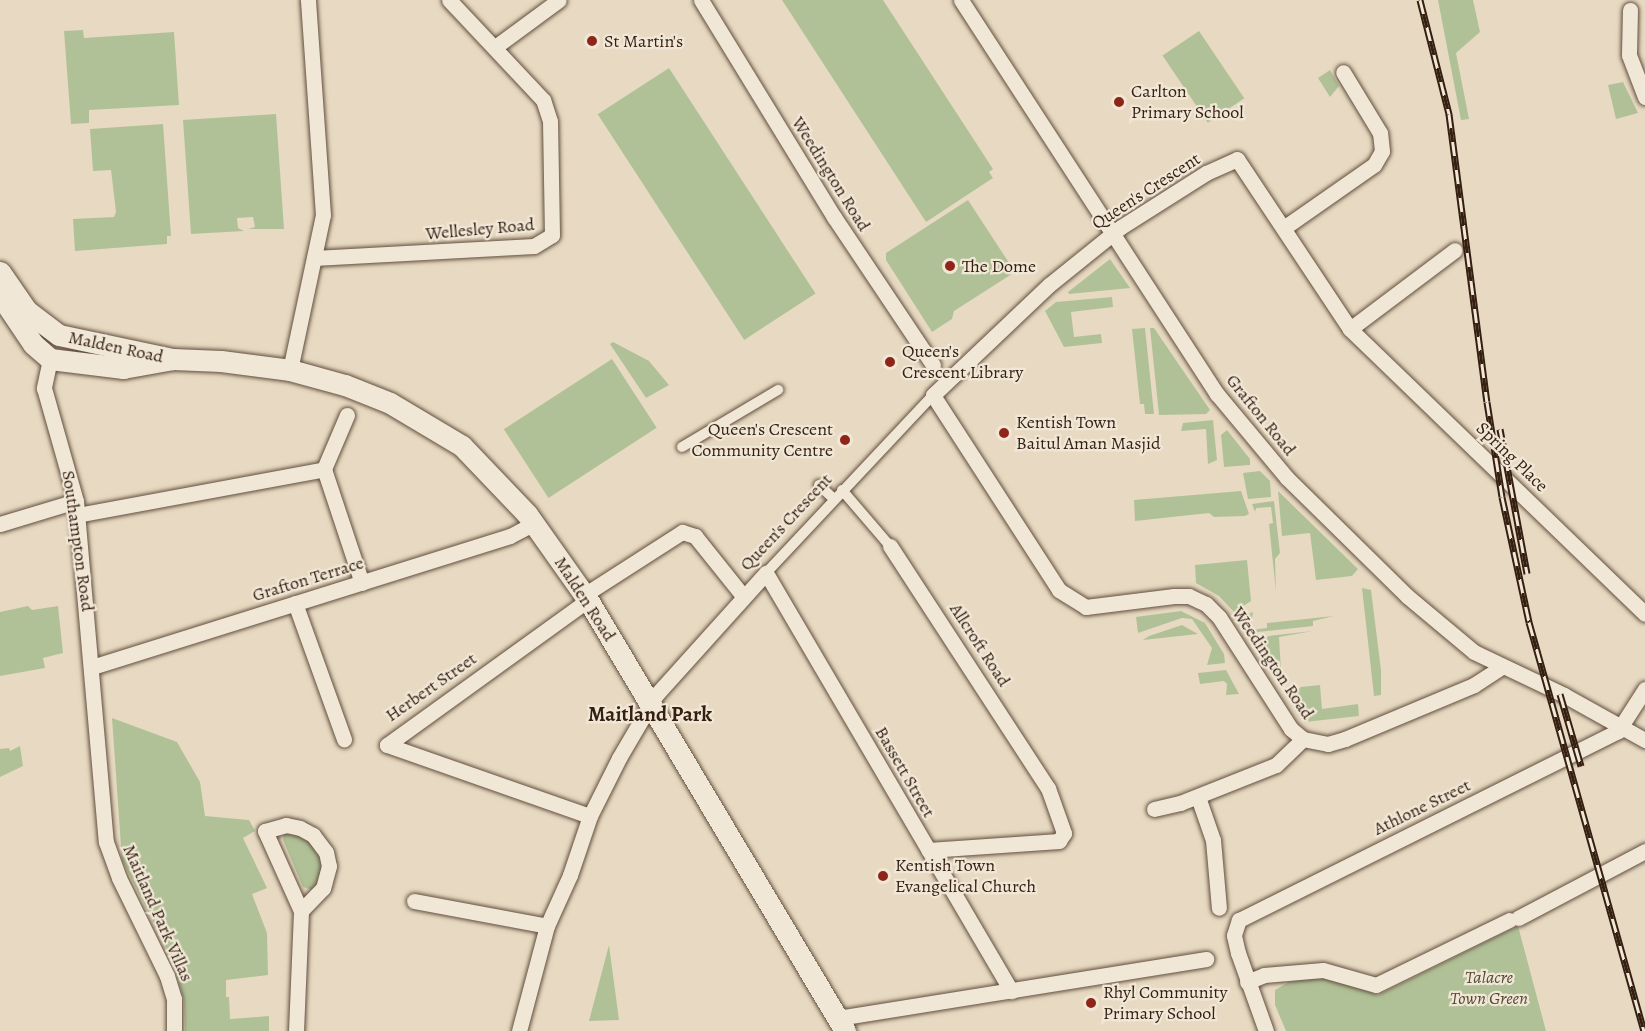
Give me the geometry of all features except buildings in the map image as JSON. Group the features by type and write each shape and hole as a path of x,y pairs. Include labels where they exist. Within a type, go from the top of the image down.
{"main road":[{"path":"0,272 9,297 33,344 50,359"},
{"name":"Malden Road","path":"9,297 38,322 60,335 173,359 290,370 352,405 426,421 462,446 485,466 534,523 586,598 841,1024"},
{"name":"Malden Road","path":"50,359 123,368 173,359"}],"street":[{"path":"290,370 324,211 308,0"},
{"name":"Wellesley Road","path":"314,258 534,246 549,240 550,121 540,95 449,0"},
{"path":"495,47 559,0"},
{"name":"Weedington Road","path":"701,0 834,217 938,372"},
{"name":"Grafton Road","path":"961,0 1218,394 1287,478 1407,596 1474,652 1500,668 1564,695 1619,728 1645,740"},
{"path":"1630,10 1629,55 1645,96"},
{"path":"1285,227 1374,165 1382,151 1380,133 1343,72"},
{"name":"Queen's Crescent","path":"519,1031 547,926 570,875 590,816 651,704 743,596 933,395 938,372 1112,234 1189,183 1237,159"},
{"name":"Spring Place","path":"1237,159 1285,227 1350,329 1645,615"},
{"path":"1350,329 1455,250"},
{"name":"Southampton Road","path":"50,359 44,388 77,508 92,667"},
{"path":"682,447 778,390"},
{"name":"Weedington Road","path":"933,395 1059,590 1086,607 1174,596 1189,596 1206,604 1219,617 1291,729 1303,739 1328,744 1345,739 1474,685 1500,668"},
{"path":"352,405 324,469 362,583"},
{"path":"0,524 77,508 324,469"},
{"path":"819,484 834,499"},
{"name":"Allcroft Road","path":"842,490 890,546 1043,779 1053,797 1064,833 1059,841 928,850"},
{"name":"Grafton Terrace","path":"92,667 518,533 534,523"},
{"path":"586,598 670,538 686,532 695,536 743,596"},
{"name":"Bassett Street","path":"765,573 1011,991"},
{"name":"Herbert Street","path":"586,598 387,745 590,816"},
{"path":"295,603 344,739"},
{"name":"Maitland Park Villas","path":"92,667 108,852 167,976 174,999 174,1031"},
{"path":"1619,728 1645,689"},
{"name":"Athlone Street","path":"1247,982 1234,935 1239,920 1581,751 1619,728"},
{"path":"1154,809 1198,796 1276,765 1303,739"},
{"path":"1198,796 1213,840 1219,908"},
{"path":"296,1031 301,911 265,831 286,825 300,828 313,835 326,852 329,866 323,888 301,911"},
{"path":"1266,1031 1247,982 1264,975 1323,970 1376,985 1513,919 1645,851"},
{"path":"414,901 547,926"},
{"path":"841,1024 1011,991 1206,959"}],"green space":[{"path":"782,0 883,0 993,169 989,172 993,178 926,222"},
{"path":"1438,0 1473,0 1480,32 1456,53 1469,119 1461,120"},
{"path":"83,30 84,38 174,32 179,105 89,110 89,123 71,124 64,31"},
{"path":"1199,31 1244,98 1208,123 1163,56"},
{"path":"669,68 816,294 744,340 598,114"},
{"path":"1330,70 1339,86 1330,97 1318,78"},
{"path":"1623,82 1638,113 1616,119 1608,85"},
{"path":"276,114 284,229 248,229 255,227 253,217 237,218 238,228 244,231 191,234 183,120"},
{"path":"163,124 171,236 167,236 167,244 75,251 73,219 114,217 116,212 111,170 93,171 90,129"},
{"name":"The Dome","path":"968,200 1015,272 954,311 952,319 932,332 886,260 886,253"},
{"path":"1110,259 1130,288 1069,294 1068,292"},
{"path":"1112,297 1113,307 1071,312 1074,337 1101,334 1102,343 1064,347 1045,311 1056,302"},
{"path":"1145,328 1154,414 1145,414 1144,404 1140,404 1132,329"},
{"path":"1150,328 1154,328 1210,410 1206,414 1159,415"},
{"path":"613,342 649,361 669,385 646,398 610,344"},
{"path":"612,359 657,428 548,498 504,429"},
{"path":"1213,420 1217,460 1208,464 1206,429 1181,431 1183,423"},
{"path":"1227,430 1250,459 1250,465 1224,467 1221,435"},
{"path":"1260,471 1270,481 1271,497 1248,499 1243,473"},
{"path":"1241,491 1249,514 1245,516 1214,517 1209,513 1135,521 1134,500"},
{"path":"1278,491 1358,569 1352,576 1316,580 1310,533 1282,536"},
{"path":"1274,501 1280,553 1275,559 1276,592 1269,524 1273,523 1271,507 1256,508 1255,512 1252,504"},
{"path":"1247,560 1251,601 1234,612 1219,596 1196,583 1195,565"},
{"path":"1362,588 1371,590 1381,670 1381,695 1374,696"},
{"path":"28,606 32,610 58,606 63,653 43,658 45,668 0,676 0,612"},
{"path":"1181,611 1205,623 1224,654 1225,663 1207,665 1212,648 1192,619 1182,618 1138,633 1136,617"},
{"path":"1253,612 1250,630 1267,628 1267,623 1334,616 1313,621 1313,626 1248,633 1239,617"},
{"path":"1182,625 1198,634 1143,640 1149,636"},
{"path":"1313,631 1279,637 1282,686 1251,638"},
{"path":"1226,670 1239,694 1226,695 1227,684 1224,681 1200,684 1198,673"},
{"path":"1320,685 1322,709 1358,704 1359,716 1305,722 1290,694 1301,687"},
{"path":"112,718 177,742 200,782 205,816 249,820 255,831 243,838 267,888 252,894 267,933 268,975 226,980 226,997 229,997 230,1019 269,1016 269,1031 185,1031 184,1000 171,957 122,860"},
{"path":"20,746 23,766 0,777 0,749 9,748 10,751"},
{"path":"292,832 305,836 322,861 321,877 313,890 303,887 283,840 284,834"},
{"name":"Talacre Town Green","path":"1518,926 1546,1031 1286,1031 1275,1005 1275,990 1289,982 1309,978 1328,978 1378,995"},
{"path":"609,945 619,1020 589,1021"}],"railway":[{"path":"1420,0 1449,114 1487,402 1502,497 1529,622 1644,1031"},
{"path":"1500,429 1527,573"},
{"path":"1560,694 1581,766"}],"place":[{"name":"St Martin's","path":"592,41"},
{"name":"Carlton Primary School","path":"1119,102"},
{"name":"The Dome","path":"950,266"},
{"name":"Queen's Crescent Library","path":"890,362"},
{"name":"Kentish Town Baitul Aman Masjid","path":"1004,433"},
{"name":"Queen's Crescent Community Centre","path":"845,440"},
{"name":"Kentish Town Evangelical Church","path":"883,876"},
{"name":"Rhyl Community Primary School","path":"1091,1003"}],"district":[{"name":"Maitland Park","path":"650,714"}]}
